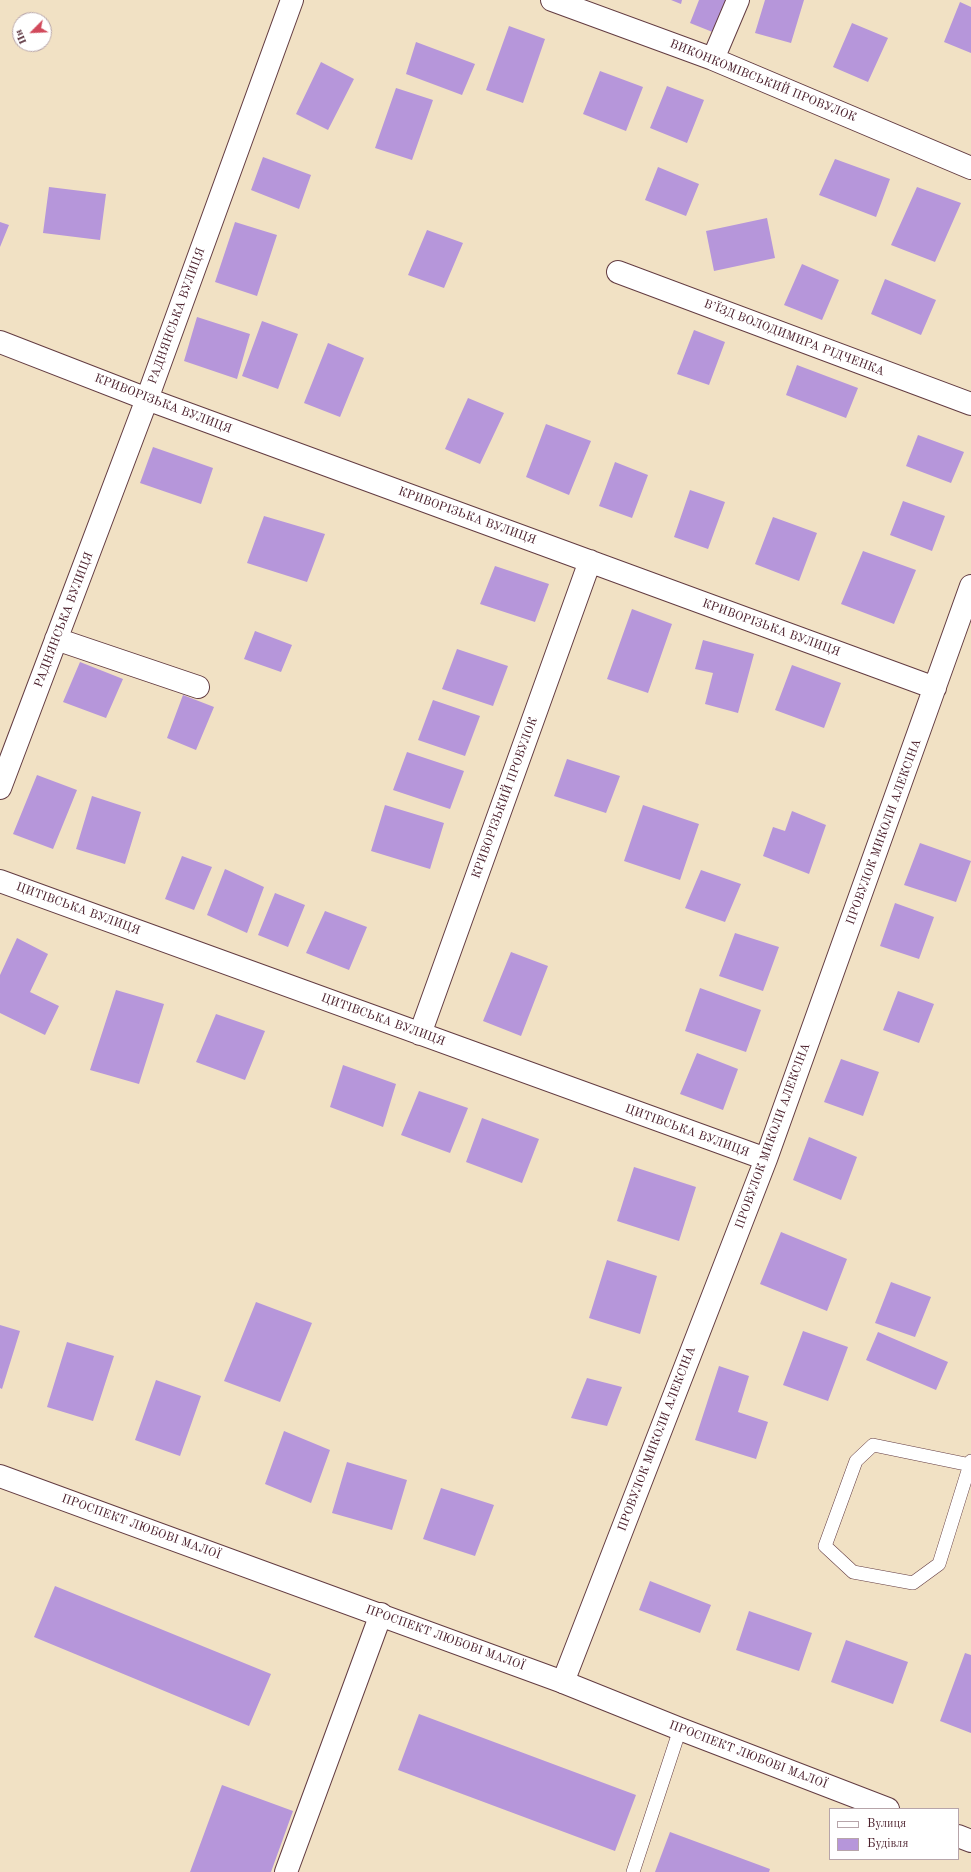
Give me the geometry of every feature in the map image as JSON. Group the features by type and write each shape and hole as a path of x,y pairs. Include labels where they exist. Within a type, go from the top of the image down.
{"street":[{"name":"РАДНЯНСЬКА ВУЛИЦЯ","path":"0,788 147,399 292,0"},
{"name":"ВИКОНКОМІВСЬКИЙ ПРОВУЛОК","path":"552,0 713,59 971,168"},
{"path":"713,59 738,0"},
{"name":"В’ЇЗД ВОЛОДИМИРА РІДЧЕНКА","path":"618,272 971,404"},
{"name":"КРИВОРІЗЬКА ВУЛИЦЯ","path":"0,342 147,399 935,688"},
{"name":"КРИВОРІЗЬКИЙ ПРОВУЛОК","path":"420,1034 590,561"},
{"name":"ПРОВУЛОК МИКОЛИ АЛЕКСІНА","path":"563,1682 766,1160 971,586"},
{"path":"56,639 198,687"},
{"name":"ЦИТІВСЬКА ВУЛИЦЯ","path":"0,881 766,1160"},
{"name":"ПРОСПЕКТ ЛЮБОВІ МАЛОЇ","path":"0,1476 381,1614 563,1682 885,1808"},
{"path":"286,1872 381,1614"},
{"path":"959,1836 971,1841"}],"lane":[{"path":"873,1445 970,1463 939,1564 913,1583 853,1572 824,1546 856,1461 873,1445"},
{"path":"633,1872 680,1729"}],"building":[{"path":"671,0 682,0 681,4"},
{"path":"699,0 728,0 715,33 690,23"},
{"path":"765,0 804,0 791,43 755,33"},
{"path":"960,2 971,7 971,53 944,42"},
{"path":"852,23 888,38 868,82 833,67"},
{"path":"509,26 545,39 523,103 486,90"},
{"path":"416,42 475,64 462,95 406,74"},
{"path":"321,62 354,79 328,130 296,114"},
{"path":"600,71 643,87 626,131 583,114"},
{"path":"667,86 704,100 687,143 650,128"},
{"path":"396,88 433,100 412,160 375,148"},
{"path":"263,157 311,175 299,209 251,190"},
{"path":"835,159 890,179 876,217 819,195"},
{"path":"658,167 699,184 686,216 645,200"},
{"path":"49,187 106,194 100,240 43,233"},
{"path":"917,187 961,203 935,262 891,245"},
{"path":"767,218 775,258 714,271 706,231"},
{"path":"0,222 9,225 0,247"},
{"path":"235,222 277,235 257,296 215,282"},
{"path":"427,230 463,243 444,288 408,275"},
{"path":"802,264 839,280 822,320 784,305"},
{"path":"885,279 936,300 921,335 871,314"},
{"path":"197,317 250,334 237,379 184,361"},
{"path":"262,321 298,334 278,389 242,376"},
{"path":"694,330 725,342 709,385 677,374"},
{"path":"328,343 364,358 340,417 304,403"},
{"path":"797,365 858,388 846,418 786,395"},
{"path":"468,398 504,413 480,464 445,449"},
{"path":"546,424 591,441 569,495 526,477"},
{"path":"918,435 964,452 951,483 906,466"},
{"path":"153,447 213,468 201,504 140,483"},
{"path":"615,462 648,475 632,518 599,506"},
{"path":"690,490 725,502 708,549 674,537"},
{"path":"903,501 945,516 932,551 890,535"},
{"path":"264,516 325,534 307,582 247,563"},
{"path":"773,517 817,533 799,581 755,564"},
{"path":"863,551 916,570 894,624 841,604"},
{"path":"495,566 549,584 535,622 480,604"},
{"path":"632,609 672,624 648,693 607,679"},
{"path":"255,631 292,645 281,672 244,659"},
{"path":"703,640 754,654 738,713 705,704 713,673 695,669"},
{"path":"457,649 508,666 493,706 442,689"},
{"path":"80,662 123,679 106,718 63,702"},
{"path":"792,665 841,683 824,728 775,710"},
{"path":"183,695 214,707 196,750 167,738"},
{"path":"433,700 480,716 465,756 418,740"},
{"path":"407,752 464,771 450,809 393,790"},
{"path":"567,759 620,776 606,813 554,796"},
{"path":"37,775 77,790 53,849 13,834"},
{"path":"92,796 141,812 125,864 76,849"},
{"path":"385,805 444,823 430,869 371,851"},
{"path":"643,805 699,824 680,880 624,861"},
{"path":"792,811 826,825 809,874 763,856 773,827 785,831"},
{"path":"920,843 971,861 956,902 904,885"},
{"path":"182,856 212,867 194,910 165,899"},
{"path":"225,869 264,887 247,933 207,915"},
{"path":"701,870 741,884 725,922 685,908"},
{"path":"275,893 305,905 288,947 258,935"},
{"path":"895,903 934,917 919,959 880,946"},
{"path":"325,911 367,927 349,970 306,953"},
{"path":"735,933 779,947 763,991 719,976"},
{"path":"17,938 48,954 30,992 59,1006 45,1035 0,1013 0,975"},
{"path":"511,952 548,966 521,1036 483,1021"},
{"path":"700,988 761,1010 746,1052 685,1031"},
{"path":"116,990 164,1004 139,1084 90,1070"},
{"path":"898,991 934,1004 919,1043 883,1030"},
{"path":"216,1014 265,1031 245,1080 196,1062"},
{"path":"697,1053 738,1069 723,1110 680,1094"},
{"path":"841,1059 879,1072 863,1116 824,1102"},
{"path":"343,1065 396,1084 383,1127 330,1107"},
{"path":"419,1091 468,1108 450,1153 401,1135"},
{"path":"482,1118 539,1139 522,1183 466,1162"},
{"path":"809,1137 857,1157 841,1200 793,1180"},
{"path":"634,1167 696,1187 679,1241 617,1221"},
{"path":"781,1232 847,1259 827,1311 760,1284"},
{"path":"607,1260 657,1276 640,1334 589,1318"},
{"path":"891,1282 931,1297 915,1337 875,1323"},
{"path":"256,1302 312,1323 280,1402 224,1381"},
{"path":"0,1325 20,1331 2,1389 0,1388"},
{"path":"803,1331 848,1347 828,1401 783,1385"},
{"path":"878,1332 948,1362 936,1390 866,1360"},
{"path":"67,1342 114,1356 93,1421 47,1407"},
{"path":"719,1366 749,1376 738,1412 768,1422 756,1459 695,1440"},
{"path":"587,1378 622,1387 607,1426 571,1418"},
{"path":"156,1380 201,1396 180,1456 135,1440"},
{"path":"284,1431 330,1450 311,1503 265,1484"},
{"path":"347,1462 407,1480 392,1530 332,1513"},
{"path":"441,1488 494,1505 475,1556 423,1539"},
{"path":"650,1581 711,1605 700,1633 639,1610"},
{"path":"55,1586 271,1674 249,1726 34,1637"},
{"path":"749,1611 812,1633 799,1671 736,1650"},
{"path":"846,1640 908,1662 893,1704 831,1682"},
{"path":"965,1653 971,1655 971,1733 940,1721"},
{"path":"419,1714 636,1795 615,1851 398,1770"},
{"path":"222,1785 293,1811 271,1872 190,1872"},
{"path":"670,1832 770,1869 769,1872 655,1872"}]}
